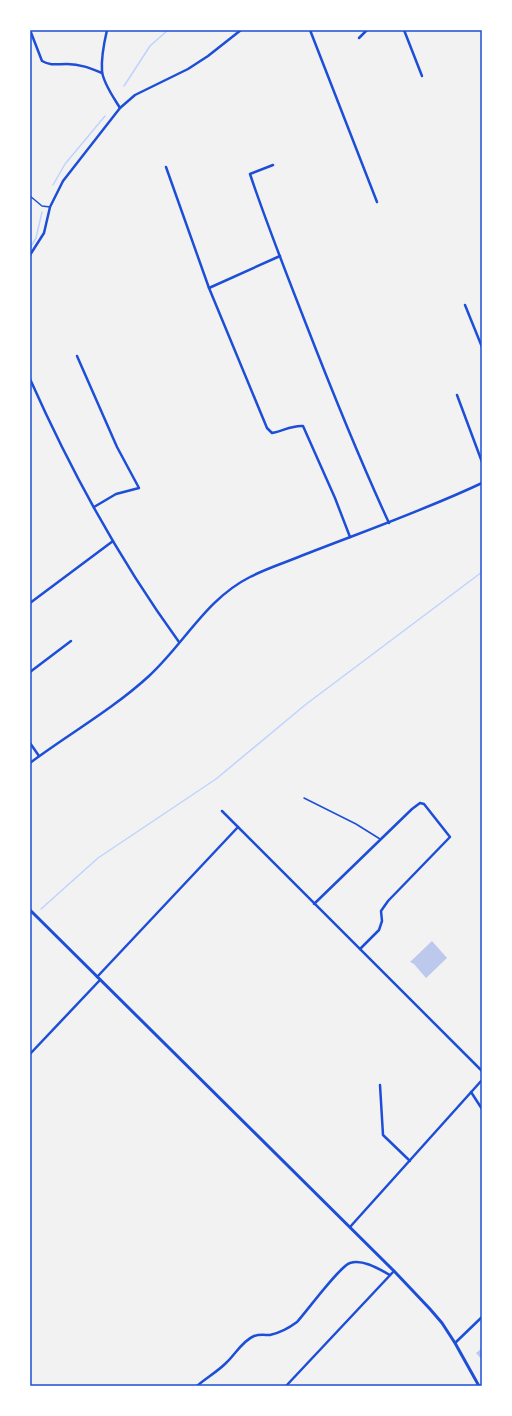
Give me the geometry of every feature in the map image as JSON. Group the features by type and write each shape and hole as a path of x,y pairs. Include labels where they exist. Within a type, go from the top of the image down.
{"street":[{"path":"30,30 42,61 49,65 67,64 85,66 102,73"},
{"path":"107,30 102,73 111,95 120,108"},
{"path":"30,255 44,233 50,207 63,181 120,108 134,95 188,69 208,56 240,30"},
{"path":"310,30 377,202"},
{"path":"359,38 367,30"},
{"path":"404,30 422,76"},
{"path":"273,165 250,174 263,212 322,363 375,490 390,522"},
{"path":"166,167 209,288 267,428 272,433 282,431 296,425 303,426 335,498 350,537"},
{"path":"209,288 280,256"},
{"path":"465,305 482,347"},
{"path":"77,356 117,447 139,488 116,494 94,507"},
{"path":"30,379 50,424 113,541 165,624 179,642"},
{"path":"457,395 482,462"},
{"path":"30,763 119,700 144,680 162,663 192,625 217,600 250,577 390,522 482,483"},
{"path":"30,603 113,541"},
{"path":"30,672 71,641"},
{"path":"30,743 39,756"},
{"path":"314,904 412,808 420,802 424,804 450,837 388,901 381,911 382,921 379,930 360,949"},
{"path":"222,811 482,1071"},
{"path":"30,1054 238,827"},
{"path":"30,910 394,1271 430,1309 455,1343 479,1386"},
{"path":"350,1228 482,1080"},
{"path":"380,1085 383,1135 410,1161"},
{"path":"472,1092 482,1109"},
{"path":"197,1386 225,1364 247,1341 255,1336 285,1330 296,1322 349,1263 360,1262 390,1275"},
{"path":"286,1386 394,1271"},
{"path":"455,1343 482,1317"}],"lane":[{"path":"30,196 42,206 50,207"},
{"path":"304,798 356,824 380,839"}],"building":[{"path":"432,941 447,958 426,978 414,964 410,962"},
{"path":"482,1348 482,1360 476,1353"}],"waterway":[{"path":"124,86 150,46 168,30"},
{"path":"53,185 65,164 105,116"},
{"path":"30,248 36,238 42,212"},
{"path":"41,909 98,858 216,779 305,705 482,572"}]}
